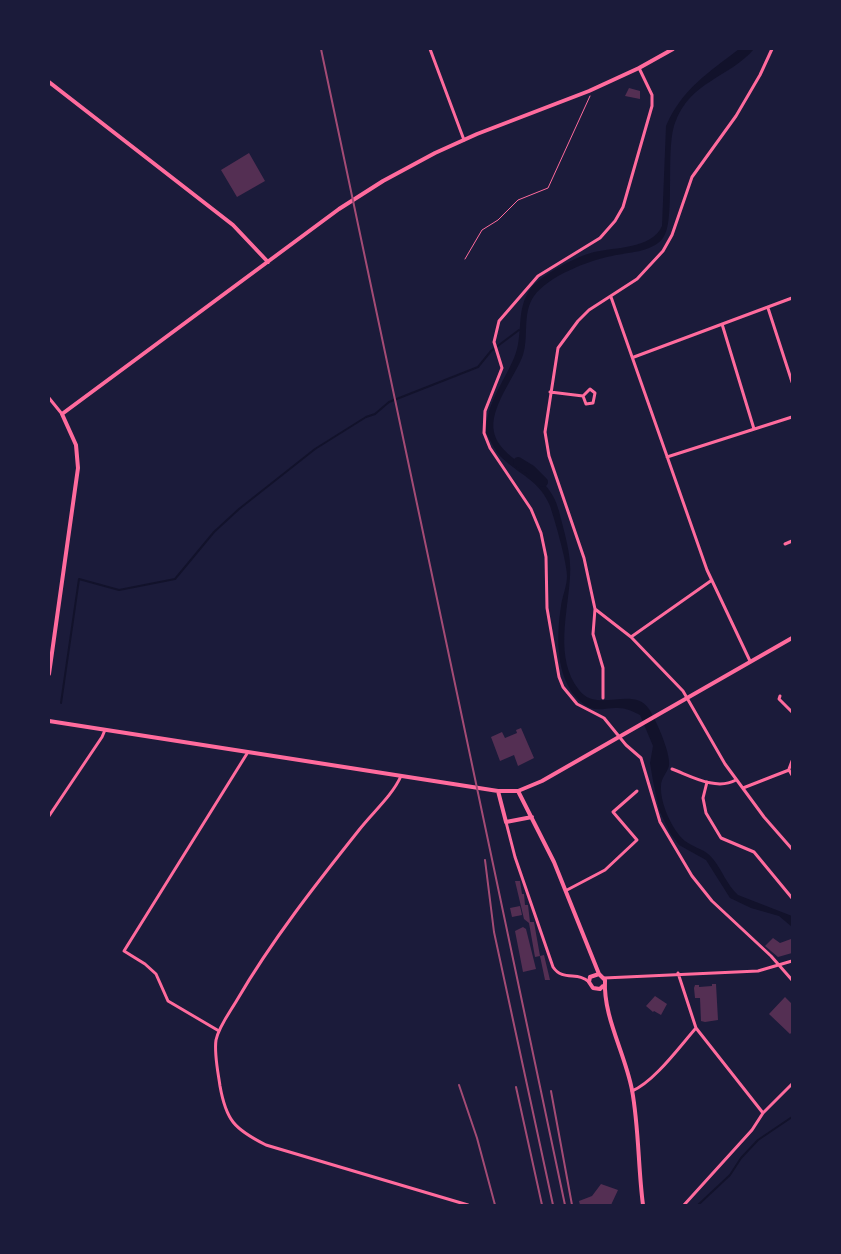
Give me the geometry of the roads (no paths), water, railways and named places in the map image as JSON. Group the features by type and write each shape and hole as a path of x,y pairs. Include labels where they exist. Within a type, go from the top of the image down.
{"street":[{"path":"430,49 464,140"},
{"path":"62,414 360,195 410,166 464,140 589,91 639,68 671,49"},
{"path":"603,698 603,668 592,634 595,609 584,558 547,450 546,432 556,353 565,337 589,310 637,279 663,251 672,235 692,177 736,116 760,75 772,49"},
{"path":"639,68 652,95 652,106 619,214 600,238 533,280 499,321 495,332 496,348 502,368 485,411 484,433 490,448 531,509 541,533 546,557 547,608 559,677 570,698 582,708 604,718 644,764 660,822 696,880 712,901 771,956 792,980"},
{"path":"49,82 233,225 268,262"},
{"path":"611,297 712,580 750,661"},
{"path":"634,357 792,298"},
{"path":"768,308 792,382"},
{"path":"722,324 755,429"},
{"path":"586,390 592,390 596,397 593,404 586,404 582,396 586,390"},
{"path":"550,392 582,396"},
{"path":"49,398 62,414 77,452 74,504 49,674"},
{"path":"668,457 792,417"},
{"path":"785,544 792,541"},
{"path":"631,638 712,580"},
{"path":"595,609 631,638 687,698 710,741 736,780 791,847"},
{"path":"49,721 498,791 518,791 542,781 656,714 792,638"},
{"path":"780,696 779,699 792,712"},
{"path":"49,816 105,730"},
{"path":"219,1031 168,1002 156,974 145,964 124,951 248,752"},
{"path":"742,788 788,770 792,761"},
{"path":"672,769 707,782 724,784 736,780"},
{"path":"788,770 792,775"},
{"path":"401,776 396,786 354,836 279,935 219,1031 216,1047 224,1108 229,1119 250,1137 266,1145 468,1205"},
{"path":"707,782 703,798 706,813 721,838 754,852 792,898"},
{"path":"498,791 515,857 553,967 562,975 583,977 592,988 602,987"},
{"path":"518,791 567,890 596,968 596,974 589,982"},
{"path":"567,890 604,870 637,840 613,812 637,791"},
{"path":"506,822 532,817"},
{"path":"596,974 604,978 678,973 758,971 779,967 792,962"},
{"path":"678,973 696,1028 763,1113"},
{"path":"604,978 602,987 632,1091 642,1205"},
{"path":"632,1091 640,1088 651,1078 696,1028"},
{"path":"684,1205 752,1130 763,1113 792,1084"}],"waterway":[{"path":"61,703 79,579 119,590 175,579 214,532 239,509 315,449 366,417 375,414 389,402 478,367 491,351 519,330"},
{"path":"518,462 531,470 543,482"},
{"path":"698,1205 730,1175 741,1158 758,1140 792,1117"}],"railway":[{"path":"321,49 565,1205"},
{"path":"485,860 494,932 553,1205"},
{"path":"459,1085 477,1138 495,1205"},
{"path":"516,1087 542,1205"},
{"path":"551,1091 572,1205"}]}
